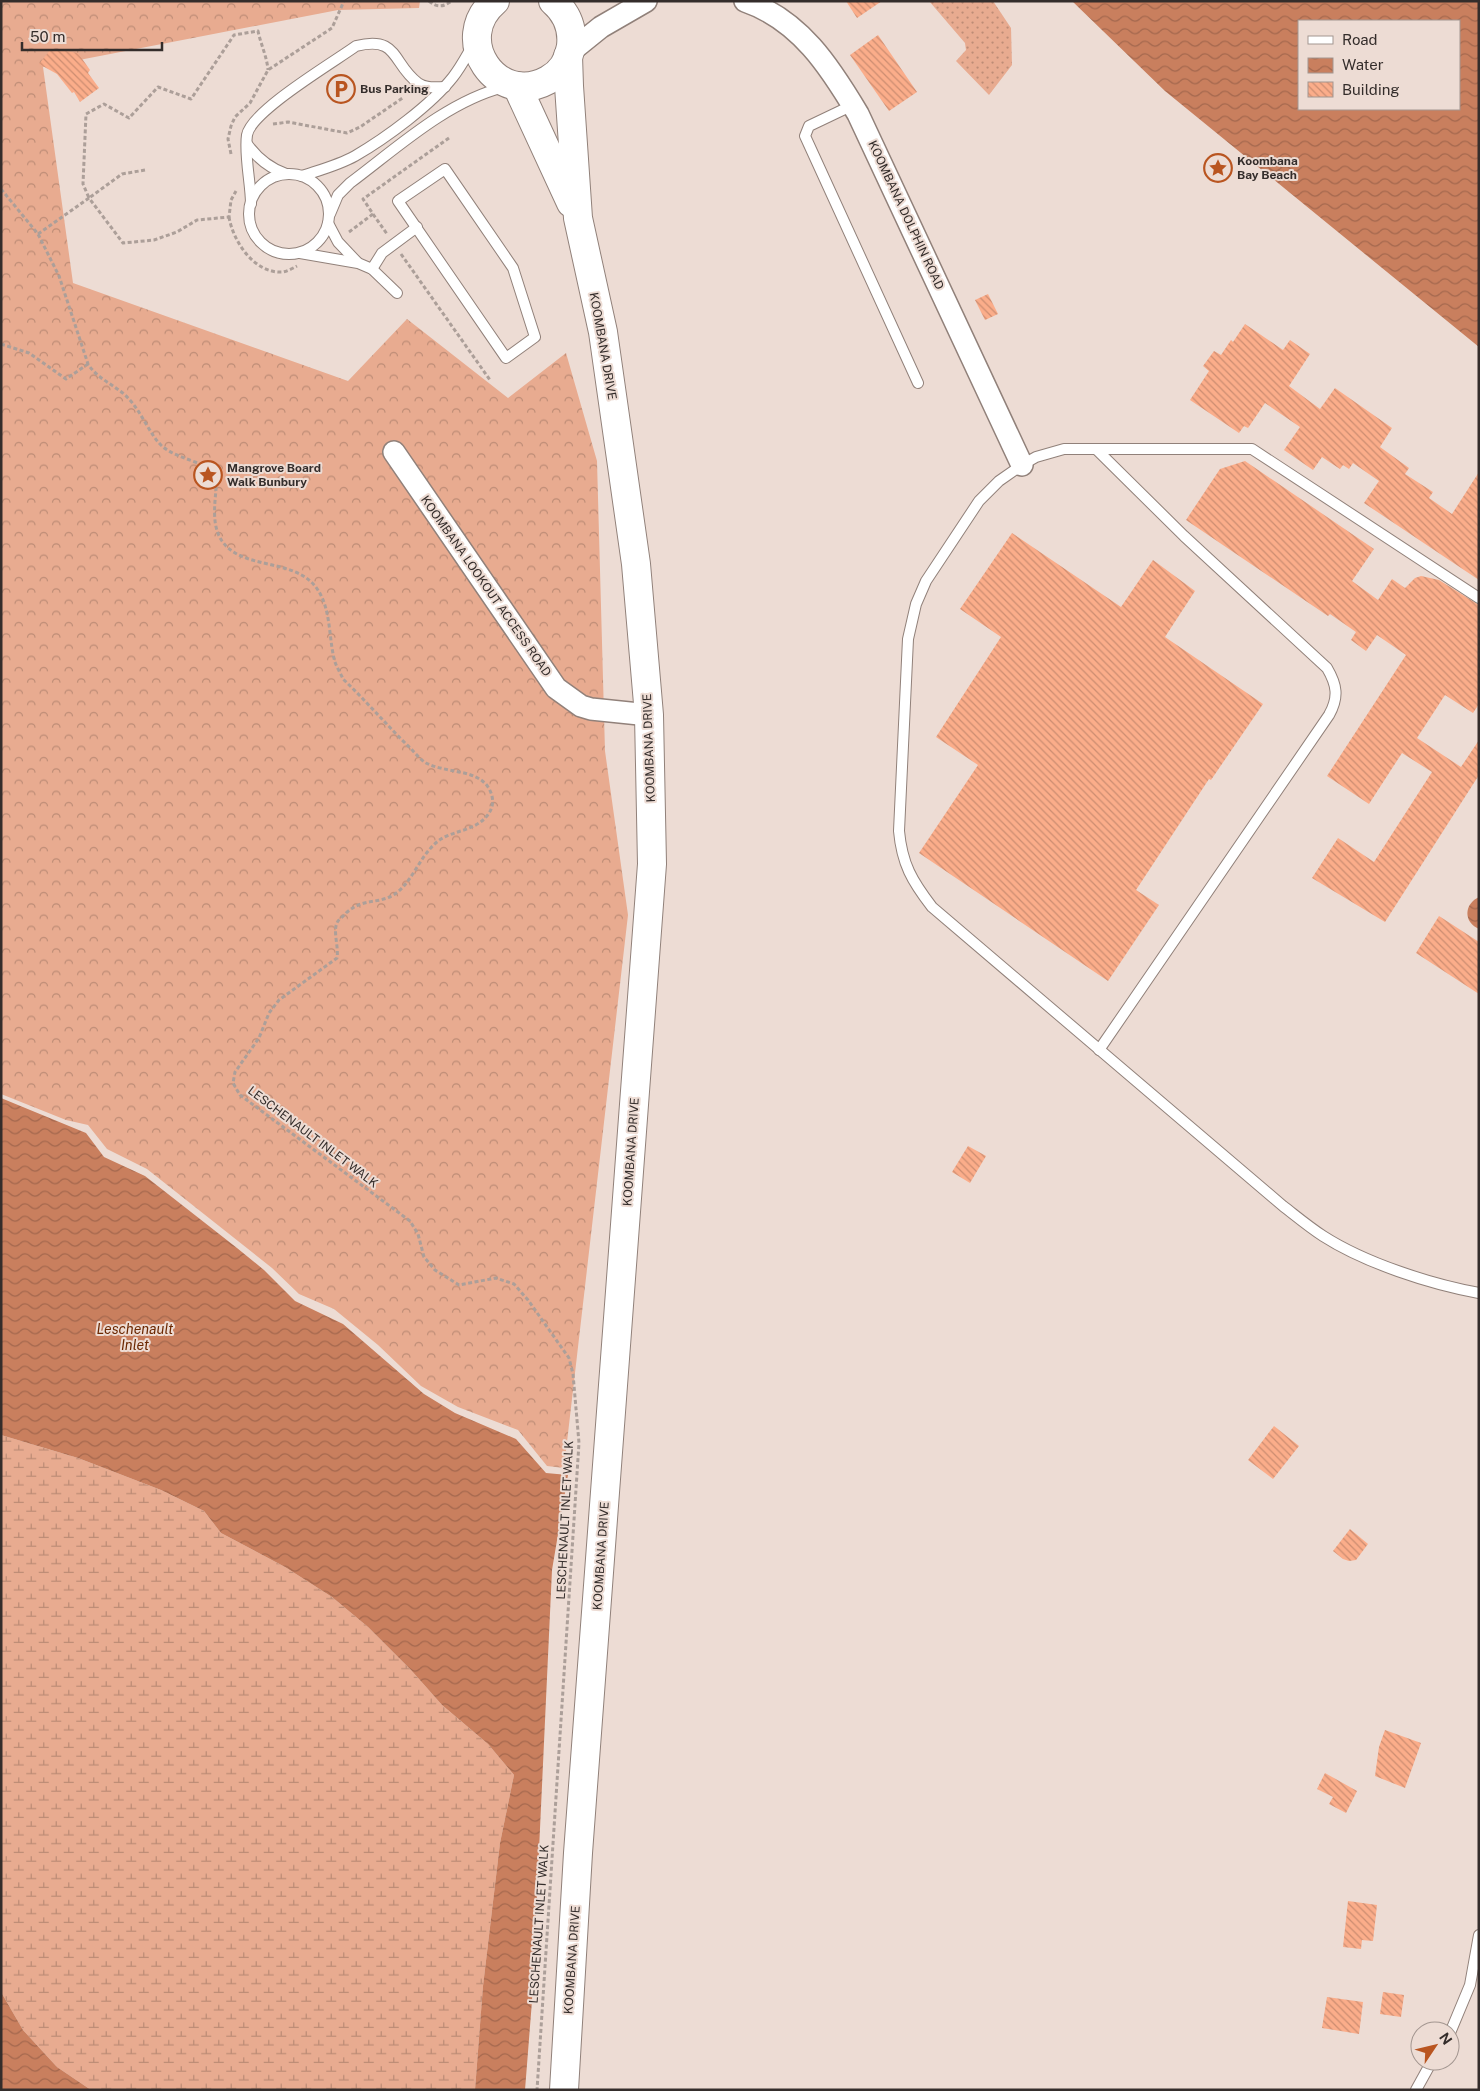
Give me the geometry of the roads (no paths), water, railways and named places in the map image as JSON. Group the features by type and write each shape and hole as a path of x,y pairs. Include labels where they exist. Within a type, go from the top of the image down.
{"main road":[{"path":"475,1 478,51 491,73 515,85 530,86 542,83 553,77 562,68 569,54"},
{"path":"477,36 480,19 488,7 495,1"},
{"name":"KOOMBANA DRIVE","path":"553,1 564,12 570,25 572,38 569,54 569,86 578,218 602,332 621,451 636,564 649,715 652,864 578,1853 564,2090"},
{"name":"KOOMBANA DRIVE","path":"515,85 578,218"}],"street":[{"path":"569,54 601,27 646,1"},
{"name":"KOOMBANA DOLPHIN ROAD","path":"745,1 776,17 803,37 822,57 853,105 1022,464"},
{"name":"KOOMBANA LOOKOUT ACCESS ROAD","path":"394,452 556,688 586,708 649,715"}],"lane":[{"path":"302,176 332,167 355,156 394,129 445,87 455,75 477,36"},
{"path":"397,293 372,269 358,263 275,251 263,244 251,226 247,143 250,127 268,108 356,46 376,43 385,46 392,51 418,84 430,88 445,87"},
{"path":"296,253 317,243 322,237 338,195 350,183 428,126 483,92 515,85"},
{"path":"853,105 814,122 809,126 805,136 918,383"},
{"path":"247,143 266,164 286,174 302,176 313,182 322,192 327,203 328,220 338,242 358,263"},
{"path":"445,169 514,268 535,337 506,358 416,227 398,202 445,169"},
{"path":"251,204 255,193 263,184 274,177 286,174"},
{"path":"372,269 382,253 416,227"},
{"path":"1479,598 1252,449 1064,449 1052,451 1022,464 999,481 979,502 926,580 916,604 908,639 900,831 901,852 907,870 917,889 932,908 1283,1206 1323,1236 1364,1258 1424,1279 1479,1293"},
{"path":"1096,449 1184,536 1327,668 1336,687 1337,696 1329,715 1099,1050"},
{"path":"1455,2021 1470,1985 1479,1935"},
{"path":"1416,2090 1426,2071"}],"water":[{"path":"1072,1 1479,1 1479,347 1165,91"},
{"path":"1479,897 1479,929 1470,922 1467,913 1470,904"},
{"name":"Leschenault Inlet","path":"1,1098 86,1133 104,1157 145,1176 264,1270 295,1301 343,1324 424,1394 455,1413 516,1439 546,1473 568,1475 552,1570 532,2001 525,2090 475,2090 483,1986 500,1843 514,1775 488,1744 442,1705 411,1670 368,1627 332,1597 285,1567 221,1533 204,1511 161,1490 78,1458 1,1435"},
{"path":"1,1992 23,2030 57,2067 91,2090 1,2090"}],"place":[{"name":"Bus Parking","path":"341,89"},
{"name":"Koombana Bay Beach","path":"1218,168"},
{"name":"Mangrove Board Walk Bunbury","path":"208,475"}]}
